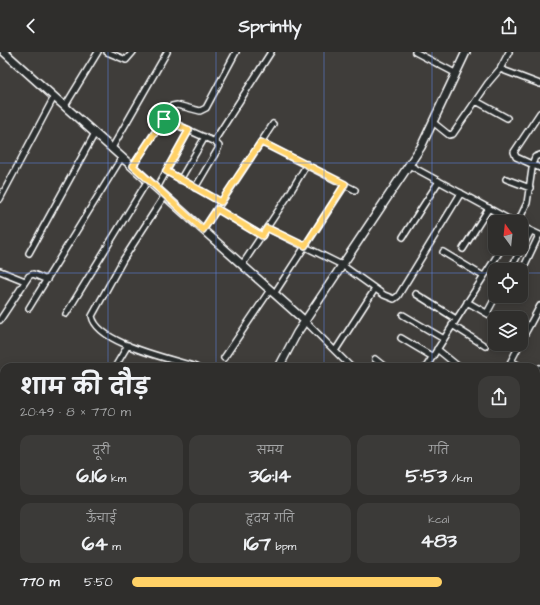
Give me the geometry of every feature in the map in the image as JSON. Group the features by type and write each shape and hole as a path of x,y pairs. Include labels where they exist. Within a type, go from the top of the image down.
{"street":[{"path":"65,106 98,52"},
{"path":"107,52 121,60 126,60 134,52"},
{"path":"112,148 167,52"},
{"path":"133,166 174,105 197,111 206,108 236,52"},
{"path":"215,142 271,52"},
{"path":"415,52 455,73"},
{"path":"281,363 305,321 409,165 434,123 455,73 466,52"},
{"path":"434,123 449,134 453,134 488,83 500,69 509,52"},
{"path":"7,53 54,97 122,156 305,321 347,363"},
{"path":"500,69 540,84"},
{"path":"0,199 54,97"},
{"path":"476,101 507,118"},
{"path":"540,113 514,152 516,157 540,168"},
{"path":"164,119 205,137 215,142 219,146 195,188"},
{"path":"203,230 273,124"},
{"path":"157,188 189,130"},
{"path":"29,253 96,133"},
{"path":"180,180 205,137"},
{"path":"261,142 307,164 354,190"},
{"path":"29,308 122,156"},
{"path":"522,215 527,204 535,157 540,156"},
{"path":"242,265 307,164"},
{"path":"409,165 502,215"},
{"path":"166,171 221,202"},
{"path":"506,179 530,188"},
{"path":"66,314 148,180"},
{"path":"402,237 439,181"},
{"path":"224,358 305,246 345,184"},
{"path":"267,228 342,265 390,299 398,296 461,193"},
{"path":"165,195 93,312 93,320 96,325 110,336 128,345 184,363"},
{"path":"463,249 489,208"},
{"path":"217,209 262,236"},
{"path":"526,263 540,235 528,230"},
{"path":"514,263 531,231"},
{"path":"442,252 483,276"},
{"path":"429,363 497,255"},
{"path":"0,271 25,281"},
{"path":"0,320 25,281 33,274 47,280"},
{"path":"335,351 375,289"},
{"path":"416,294 456,319"},
{"path":"467,302 487,313 492,303"},
{"path":"528,326 540,306"},
{"path":"403,316 444,339"},
{"path":"452,325 485,346"},
{"path":"401,338 433,356"},
{"path":"117,363 128,345"},
{"path":"437,349 454,363"},
{"path":"514,363 511,361 516,351"},
{"path":"375,359 380,363"}],"route":[{"path":"164,119 189,130 166,171 221,202 261,142 345,184 305,246 267,228 262,236 217,209 203,230 133,166 164,119"}]}
